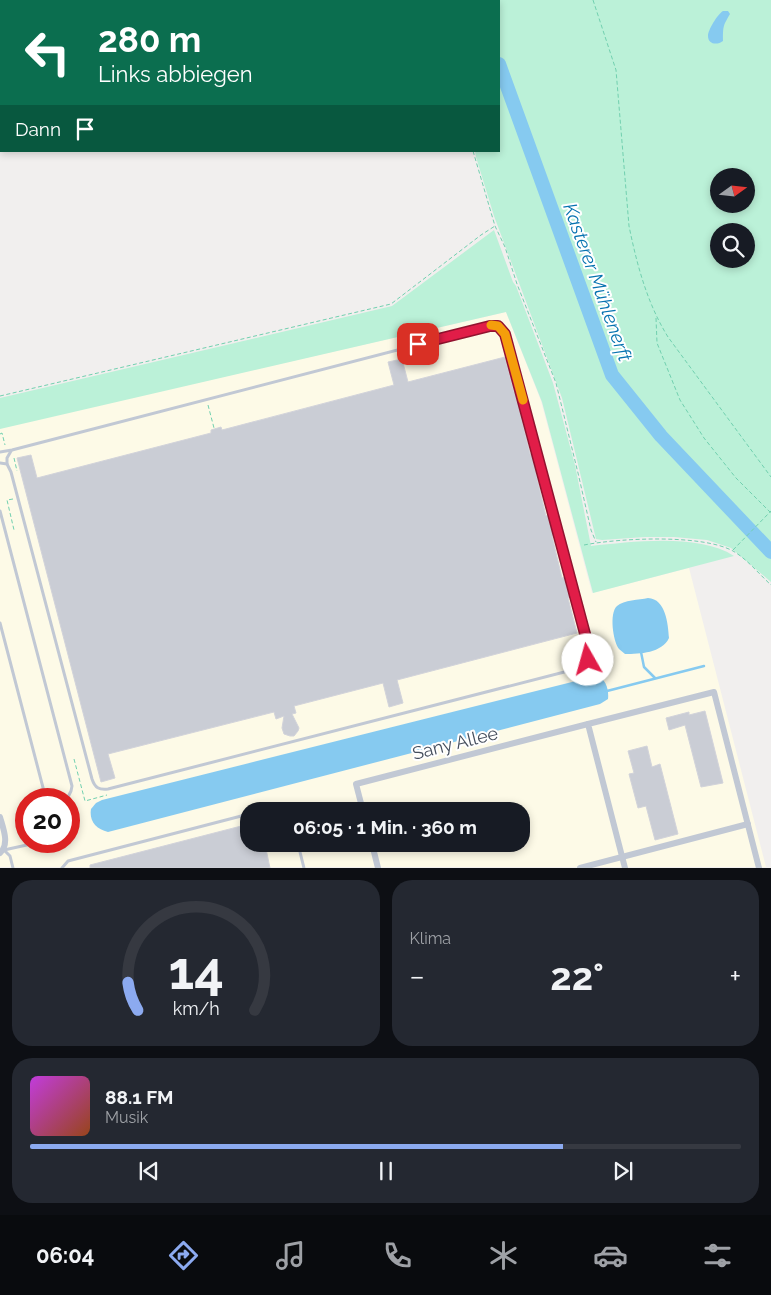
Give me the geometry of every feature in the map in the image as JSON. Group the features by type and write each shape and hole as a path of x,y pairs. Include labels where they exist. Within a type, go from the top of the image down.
{"street":[{"name":"Sany Allee","path":"361,802 356,784 714,692 759,868"},
{"path":"588,724 625,868"},
{"path":"0,817 5,841 2,851"},
{"path":"580,868 748,824"},
{"path":"374,852 378,868"}],"lane":[{"path":"0,452 490,326 501,328 508,343 588,645 589,654 586,663 576,669 108,789 99,789 92,779 18,497 7,464 6,458 12,450"},
{"path":"0,463 7,464"},
{"path":"0,511 72,788"},
{"path":"0,623 43,788"},
{"path":"62,868 68,861 240,816"},
{"path":"2,851 15,848"},
{"path":"2,851 10,856 13,868"},
{"path":"300,852 304,868"}],"path":[{"path":"593,0 616,70 629,226 642,278 656,316 668,338 771,477"},
{"path":"474,152 495,226 505,247 517,284 556,383 590,530 596,542"},
{"path":"0,396 391,304 495,226"},
{"path":"656,316 657,343 680,400 704,438 736,478 771,512 732,551"},
{"path":"206,399 214,428"},
{"path":"14,530 7,500 18,497"},
{"path":"584,545 596,542 654,539 707,542 732,551 771,585"}],"shaded area":[{"path":"506,312 541,401 592,593 689,568 766,867 0,867 0,428"}],"green space":[{"path":"500,0 771,0 771,549 663,434 614,374 500,62"},
{"path":"500,70 610,376 659,437 750,539 771,559 771,582 731,548 707,540 674,537 596,539 562,398 494,216 475,152 500,152"},
{"path":"494,230 553,383 575,465 591,546 645,541 684,542 702,544 734,556 593,593 542,402 506,312 0,429 0,398 392,306"}],"water":[{"path":"723,11 728,11 730,14 724,26 723,41 711,43 708,39 708,33"},
{"path":"648,598 654,599 662,607 667,619 669,638 666,643 656,650 625,654 619,649 615,640 613,615 615,610 617,606 624,602"},
{"path":"596,676 602,679 608,692 608,699 600,704 108,832 97,827 92,821 91,809 102,800"}],"building":[{"path":"505,357 514,392 517,391 530,454 533,453 539,473 536,474 546,516 549,515 555,535 552,536 562,578 566,577 571,597 568,598 577,633 397,680 403,703 389,707 383,683 294,706 296,713 292,714 299,728 294,736 284,734 282,728 284,716 276,719 274,712 108,754 115,778 101,782 17,458 31,455 37,478 211,433 211,430 221,427 222,430 394,385 388,362 402,359 408,382"},
{"path":"705,711 723,783 701,787 685,725 669,730 666,718 689,712 689,715"},
{"path":"647,746 652,767 660,764 678,834 655,840 646,806 638,808 629,774 634,773 628,751"},
{"path":"240,826 240,852 267,852 270,868 90,868 90,865"}],"waterway":[{"name":"Kasterer Mühlenerft","path":"500,67 612,375 661,436 771,552"},
{"path":"641,652 644,667 655,678"},
{"path":"607,691 704,666"}],"slow traffic":[{"path":"491,325 498,326 505,334 523,400"}],"route":[{"path":"418,344 494,325 498,326 505,334 588,645 588,660"}]}
